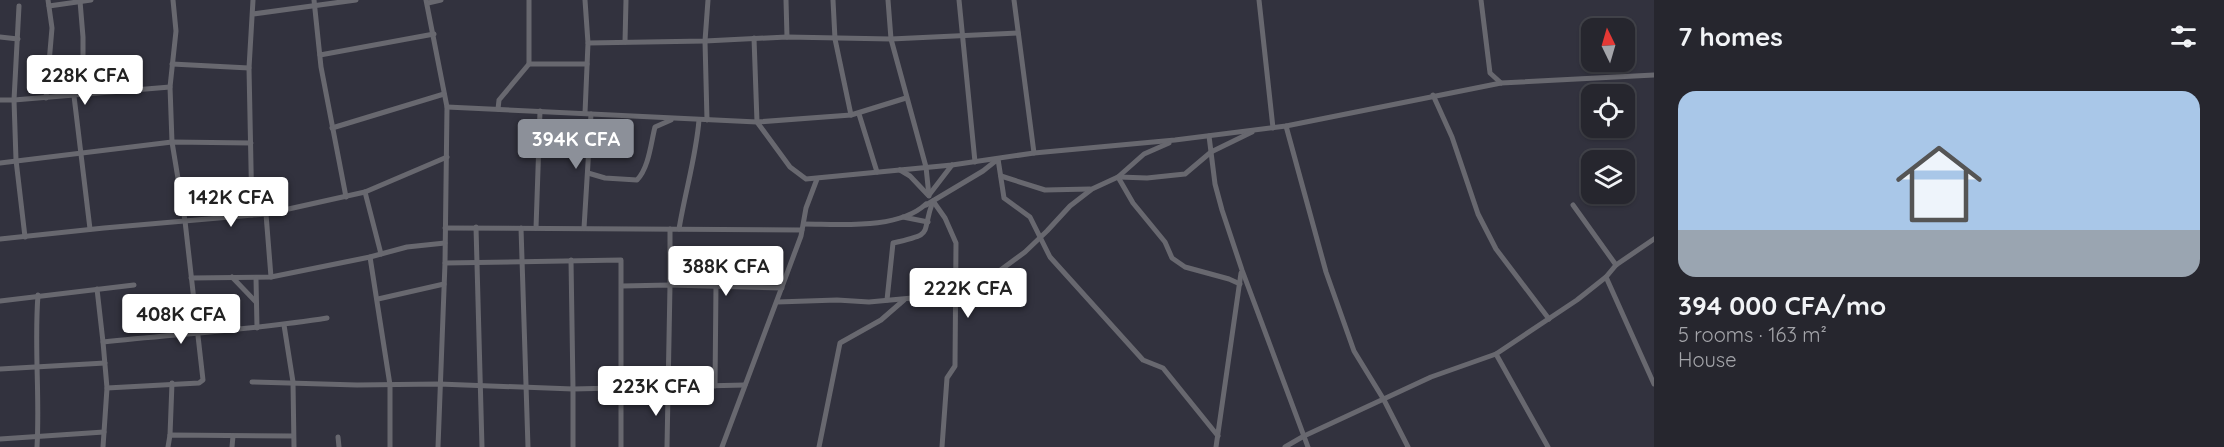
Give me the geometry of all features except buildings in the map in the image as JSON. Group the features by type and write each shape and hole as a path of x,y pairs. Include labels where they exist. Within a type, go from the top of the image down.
{"street":[{"path":"45,98 51,28 48,3 91,0"},
{"path":"107,388 199,383 203,380 185,221 172,142 170,87 176,31 173,0"},
{"path":"252,215 249,68 253,0"},
{"path":"253,14 314,3 356,0"},
{"path":"438,447 445,263 447,106 427,2 441,0"},
{"path":"498,109 499,100 530,64 529,0"},
{"path":"584,228 588,173 588,43 585,0"},
{"path":"624,42 626,0"},
{"path":"707,120 705,41 708,0"},
{"path":"786,0 787,37"},
{"path":"832,0 835,39 851,115"},
{"path":"887,300 893,243 920,237 926,231 931,199 926,167 891,39 888,0"},
{"path":"958,0 975,162"},
{"path":"1014,0 1034,153"},
{"path":"1259,0 1273,128"},
{"path":"1481,0 1490,72 1501,83"},
{"path":"80,1 83,95"},
{"path":"314,3 332,128 346,197"},
{"path":"19,6 14,100 15,160 25,237"},
{"path":"588,43 787,37 891,39 1018,33"},
{"path":"320,55 434,34"},
{"path":"0,37 18,39"},
{"path":"754,38 757,122 790,167 806,179 952,165 1034,153 1273,128 1501,83 1654,75"},
{"path":"172,64 249,68"},
{"path":"530,64 587,64"},
{"path":"0,100 170,87"},
{"path":"332,128 444,94"},
{"path":"1433,95 1452,137 1478,214 1496,249 1549,320"},
{"path":"74,96 90,230"},
{"path":"447,106 757,122 860,114 906,98"},
{"path":"536,228 540,111"},
{"path":"860,114 877,172"},
{"path":"588,173 605,178 637,180 641,176 655,127 674,119"},
{"path":"679,229 686,185 697,145 699,120"},
{"path":"1286,126 1326,272 1353,351 1384,400 1408,447"},
{"path":"1118,177 1147,178 1185,174 1211,152 1256,130"},
{"path":"1209,136 1215,184 1242,270 1308,447"},
{"path":"777,302 837,300 869,302 923,297 991,277 1039,238 1070,206 1092,189 1118,177 1144,154 1175,140"},
{"path":"0,163 172,142 251,143"},
{"path":"0,239 266,214 365,192 447,157"},
{"path":"998,159 1004,198 1030,217 1050,257 1143,360 1163,368 1218,436"},
{"path":"931,199 983,171 998,159"},
{"path":"445,228 679,229 803,227 873,223 902,217 926,205 952,165"},
{"path":"900,170 910,176 931,199 945,218 956,243 955,366 948,378 942,447"},
{"path":"1001,176 1045,190 1092,189"},
{"path":"1118,177 1133,203 1165,242 1172,258 1185,267 1240,284"},
{"path":"722,447 782,288 817,179"},
{"path":"365,192 381,254"},
{"path":"1574,205 1616,265"},
{"path":"266,214 271,277"},
{"path":"902,217 928,222"},
{"path":"476,227 482,447"},
{"path":"521,228 528,447"},
{"path":"667,447 670,229"},
{"path":"1285,447 1431,377 1496,354 1549,320 1606,277 1616,265 1654,239"},
{"path":"191,278 271,277 407,247 445,243"},
{"path":"370,257 390,385 390,447"},
{"path":"445,263 621,260 621,447"},
{"path":"571,261 573,447"},
{"path":"1216,447 1242,270"},
{"path":"232,277 257,303"},
{"path":"1606,277 1654,384"},
{"path":"256,278 257,328"},
{"path":"378,299 444,284"},
{"path":"0,302 38,295 134,285"},
{"path":"622,286 716,285 782,288"},
{"path":"716,285 716,386"},
{"path":"97,289 107,388 103,447"},
{"path":"37,447 39,398 35,332 38,295"},
{"path":"819,447 840,343 881,320 905,299"},
{"path":"103,342 257,328 327,318"},
{"path":"284,325 293,382 294,447"},
{"path":"1496,354 1546,446"},
{"path":"0,369 105,363"},
{"path":"252,382 440,384 573,389 745,385"},
{"path":"168,447 172,383"},
{"path":"0,439 104,432"},
{"path":"170,435 293,436"},
{"path":"232,447 233,436"},
{"path":"338,437 339,447"}]}
